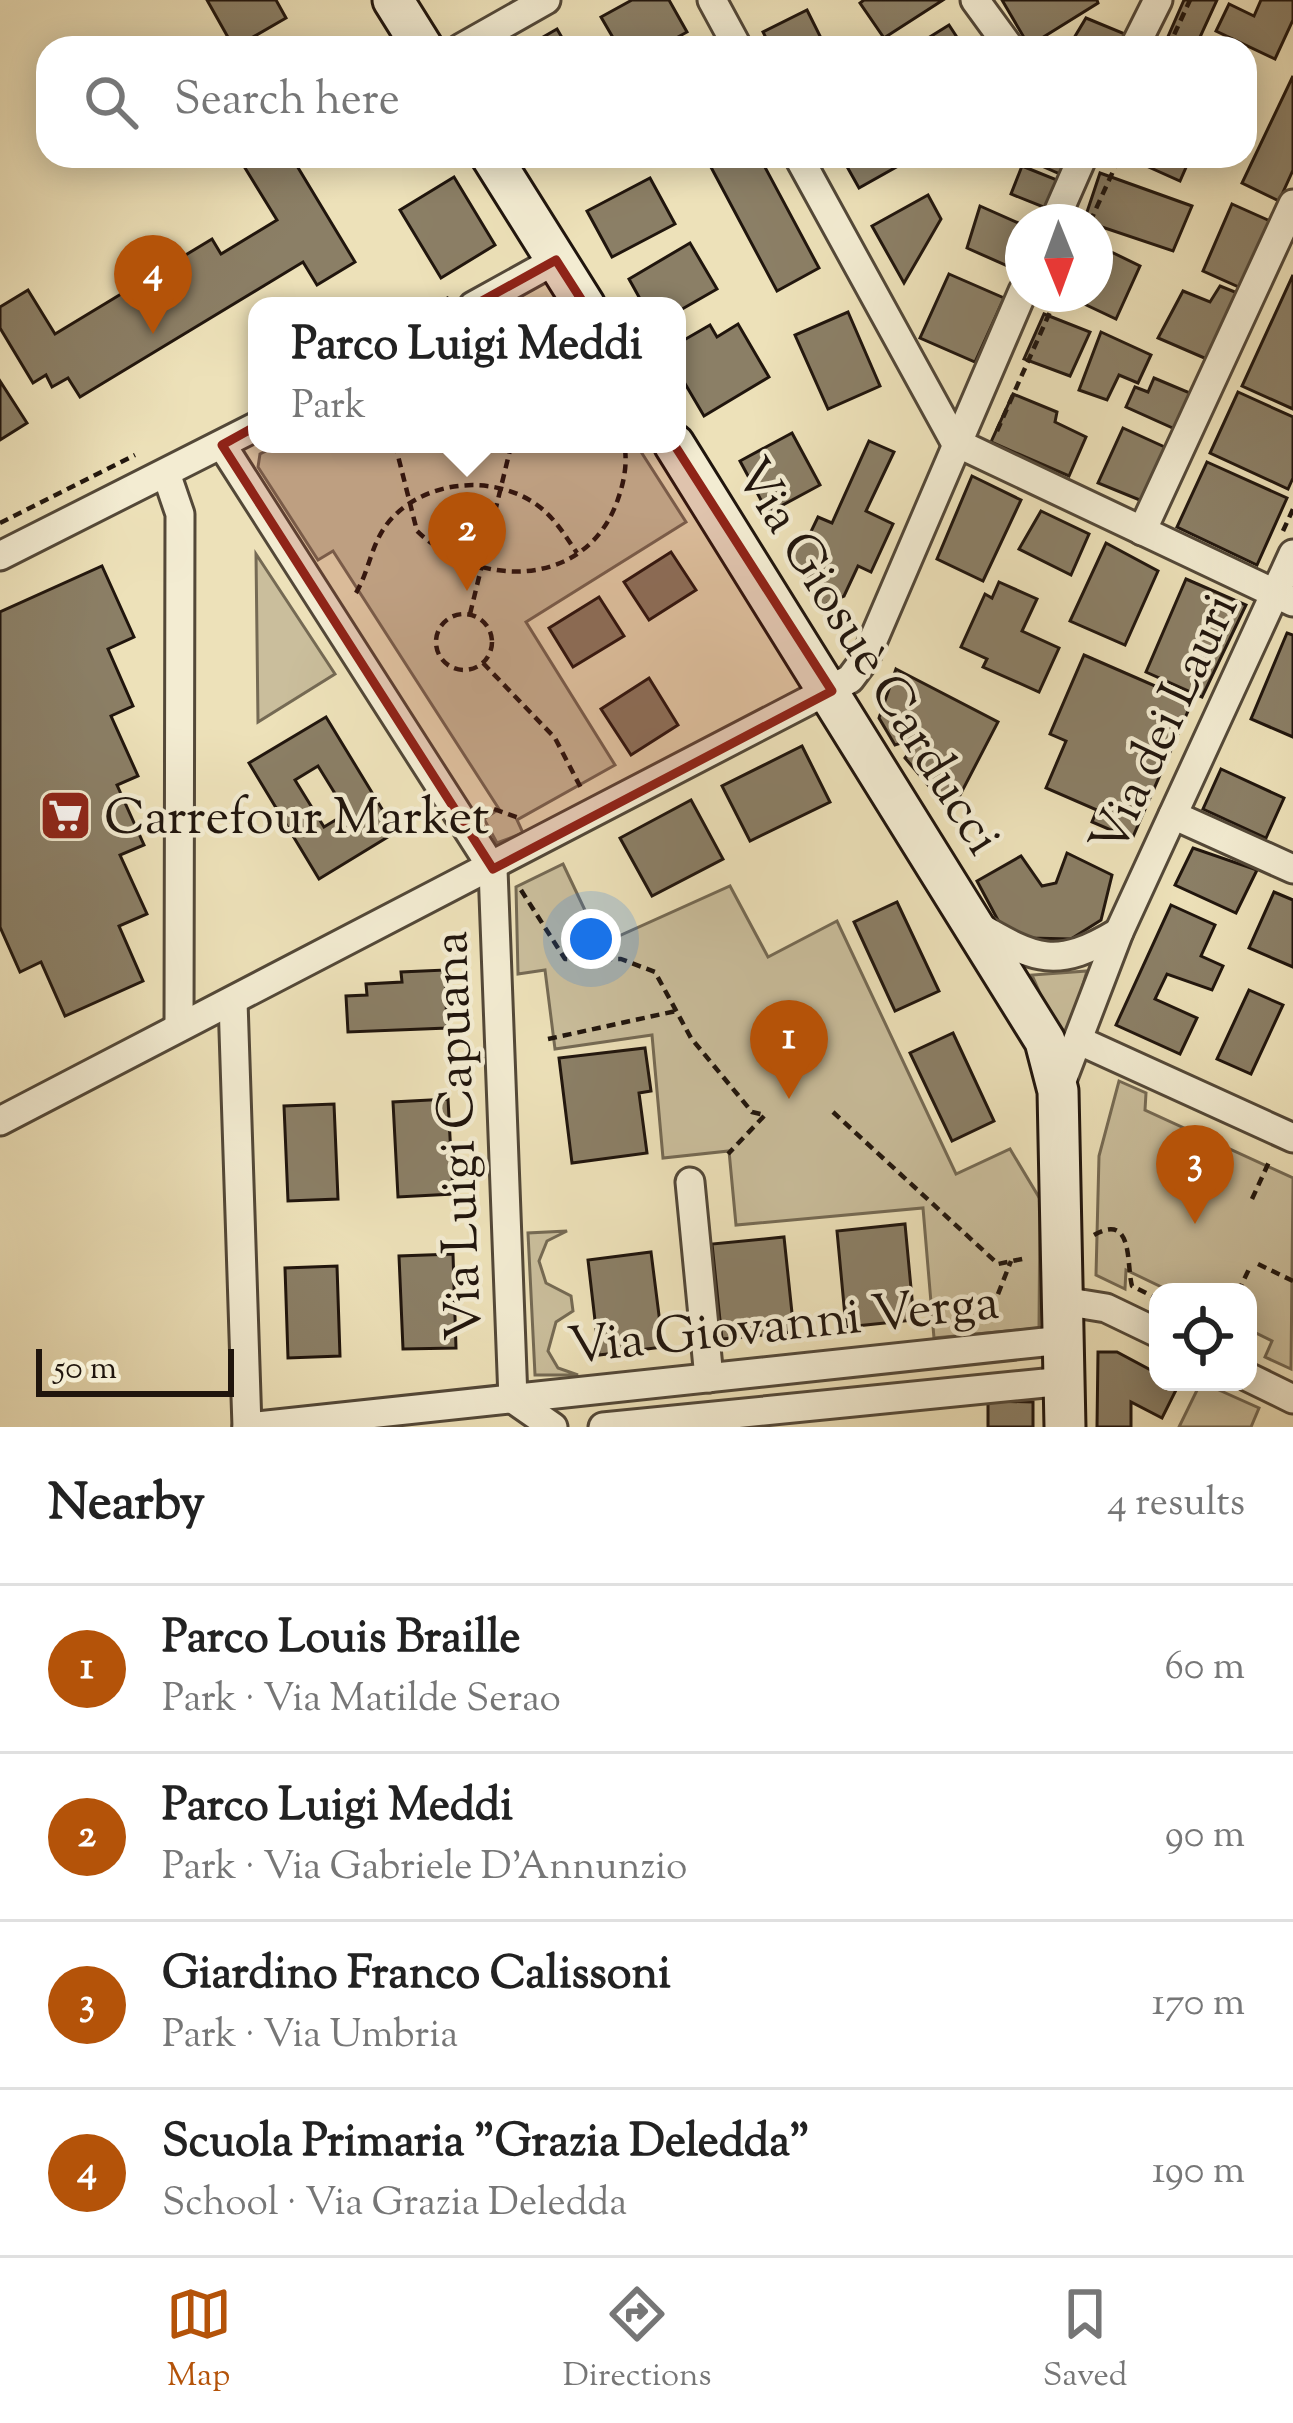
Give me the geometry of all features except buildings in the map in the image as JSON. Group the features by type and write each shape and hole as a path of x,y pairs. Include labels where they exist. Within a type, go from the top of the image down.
{"street":[{"path":"393,0 416,36"},
{"path":"482,36 546,0"},
{"path":"712,0 732,36"},
{"path":"975,0 1001,36"},
{"path":"1140,36 1158,0"},
{"path":"498,168 579,297"},
{"path":"805,168 956,442 1284,598"},
{"path":"1062,204 1078,168"},
{"path":"1142,532 1293,204"},
{"path":"471,297 556,260"},
{"path":"0,1121 233,1001 493,881 857,673 1014,312"},
{"path":"0,556 248,430"},
{"path":"222,445 493,881"},
{"name":"Via Giosuè Carducci","path":"680,453 1040,1028 1058,1091 1065,1427"},
{"path":"166,473 180,514 179,1028"},
{"name":"Via dei Lauri","path":"1058,1091 1119,932 1284,598 1293,554"},
{"path":"1173,815 1293,868"},
{"name":"Via Luigi Capuana","path":"493,881 513,1400"},
{"name":"Via dei Lauri","path":"974,924 1018,949 1049,958 1079,955 1119,932"},
{"path":"233,1001 247,1427"},
{"path":"1080,1041 1293,1138"},
{"path":"690,1182 709,1378"},
{"name":"Via Giovanni Verga","path":"247,1427 709,1378 1063,1320 1106,1308 1149,1329"},
{"name":"Via Giovanni Verga","path":"603,1427 870,1414 1065,1381"},
{"path":"1257,1382 1293,1402 1282,1427"},
{"name":"Via Giovanni Verga","path":"513,1400 553,1427"}],"path":[{"path":"1174,36 1190,0"},
{"path":"1098,204 1115,168"},
{"path":"990,447 1050,312"},
{"path":"397,453 417,531 430,544 482,570 538,571 593,541 616,504 623,453"},
{"path":"470,614 503,488 507,453"},
{"path":"356,593 388,522 430,492 463,485 503,488 539,507 577,553"},
{"path":"470,614 490,630 492,647 483,663 456,669 436,649 443,622 470,614"},
{"path":"483,663 555,738 581,788"},
{"path":"494,809 522,819"},
{"path":"493,881 528,896 565,959 621,958 648,967 691,1038 752,1112 764,1115 728,1154"},
{"path":"548,1039 676,1011"},
{"path":"833,1112 998,1264 1063,1248 1102,1230 1123,1234 1130,1243 1132,1286 1149,1294"},
{"path":"1252,1199 1269,1162"},
{"path":"987,1336 994,1294 1011,1261"},
{"path":"1243,1283 1254,1265 1293,1281"}],"highlighted area":[{"path":"556,260 832,691 493,869 222,445"}],"shaded area":[{"path":"642,453 686,522 526,622 615,765 517,820 523,833 497,843 484,819 499,809 333,551 318,560 258,467 260,454"},
{"path":"256,554 335,674 258,722"},
{"path":"563,864 601,944 730,886 768,957 837,921 956,1174 1010,1149 1040,1199 1039,1328 934,1338 923,1208 736,1225 729,1151 663,1158 652,1035 555,1049 545,970 518,974 516,887"},
{"path":"1087,971 1064,1049 1032,975"},
{"path":"1119,1081 1146,1093 1145,1110 1293,1178 1291,1369 1265,1357 1272,1341 1257,1334 1257,1283 1153,1283 1126,1270 1125,1289 1096,1275 1099,1156"},
{"path":"567,1231 547,1241 539,1261 546,1283 571,1296 573,1311 556,1322 548,1351 558,1368 578,1375 535,1375 528,1233"},
{"path":"1197,1391 1221,1391 1259,1408 1251,1427 1179,1427"}],"place":[{"name":"Scuola Primaria \"Grazia Deledda\"","path":"153,334"},
{"name":"Parco Luigi Meddi","path":"467,591"},
{"name":"Carrefour Market","path":"65,815"},
{"name":"Parco Louis Braille","path":"789,1099"},
{"name":"Giardino Franco Calissoni","path":"1195,1224"}]}
